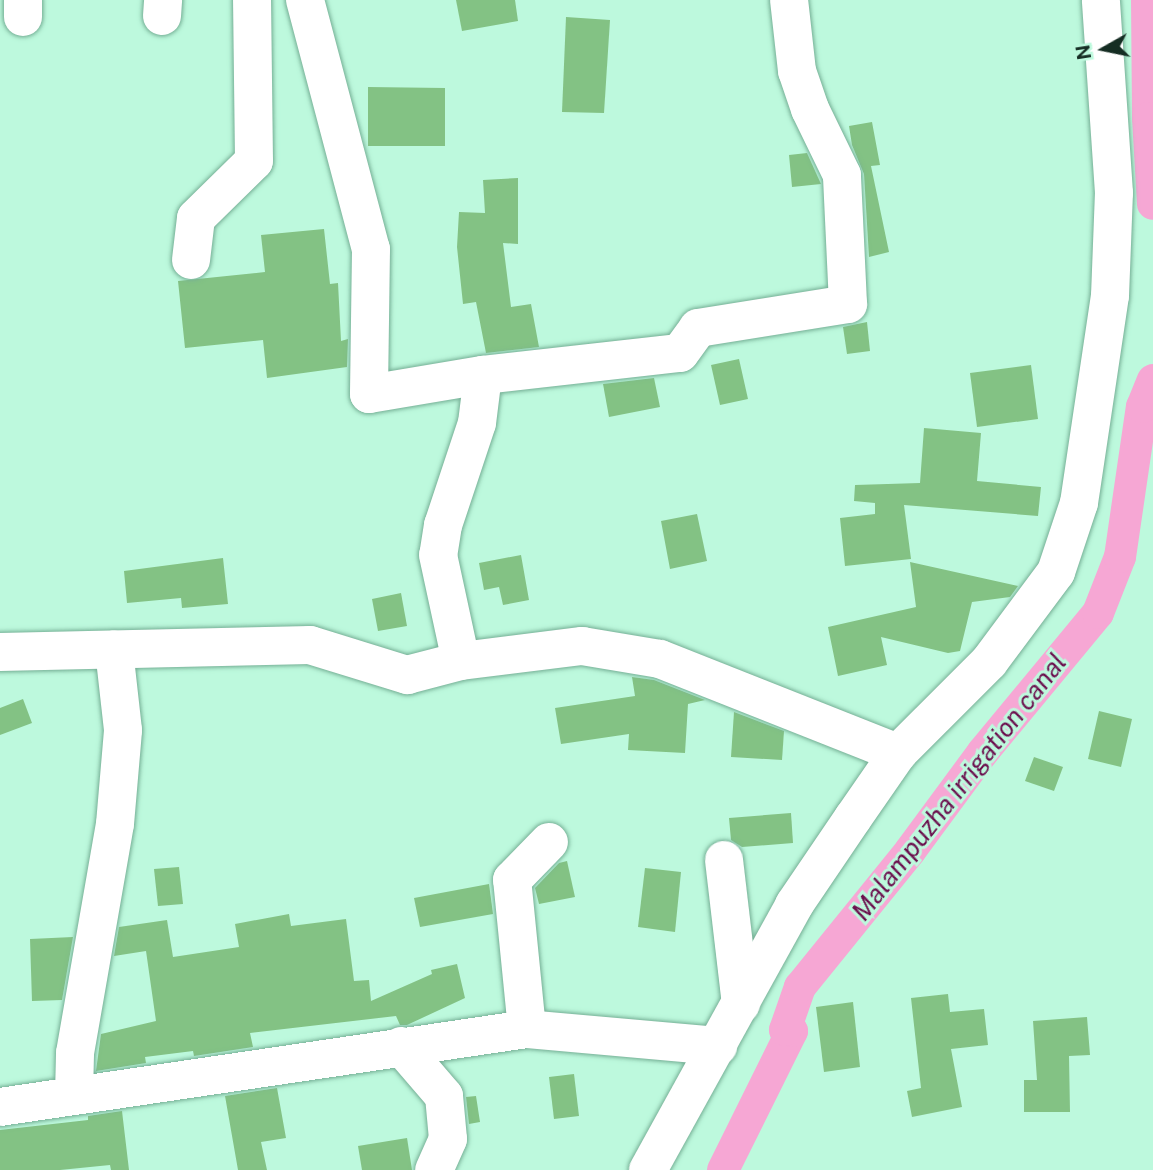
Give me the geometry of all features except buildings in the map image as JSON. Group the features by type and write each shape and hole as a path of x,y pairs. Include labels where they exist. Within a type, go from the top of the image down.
{"street":[{"path":"191,260 196,218 254,160 252,0"},
{"path":"305,0 371,249 369,394 482,375 680,353 698,328 848,303 842,175 810,109 797,71 789,0"},
{"path":"648,1170 794,905 898,753 989,662 1056,572 1079,503 1110,296 1114,193 1101,0"},
{"path":"460,661 438,555 443,525 477,424 482,375"},
{"path":"0,652 310,645 407,675 460,661 582,646 660,659 898,753"},
{"path":"74,1095 75,1054 115,824 123,730 114,650"},
{"path":"527,1029 512,880 548,842"},
{"path":"724,860 741,1004"},
{"path":"0,1107 527,1029 718,1046"},
{"path":"401,1046 444,1096 448,1139 434,1170"}],"waterway":[{"name":"Malampuzha irrigation canal","path":"1147,0 1148,118 1153,204"},
{"name":"Malampuzha irrigation canal","path":"723,1170 792,1031 785,1030 800,987 910,851 983,752 1098,613 1120,557 1142,407 1153,380"}]}
